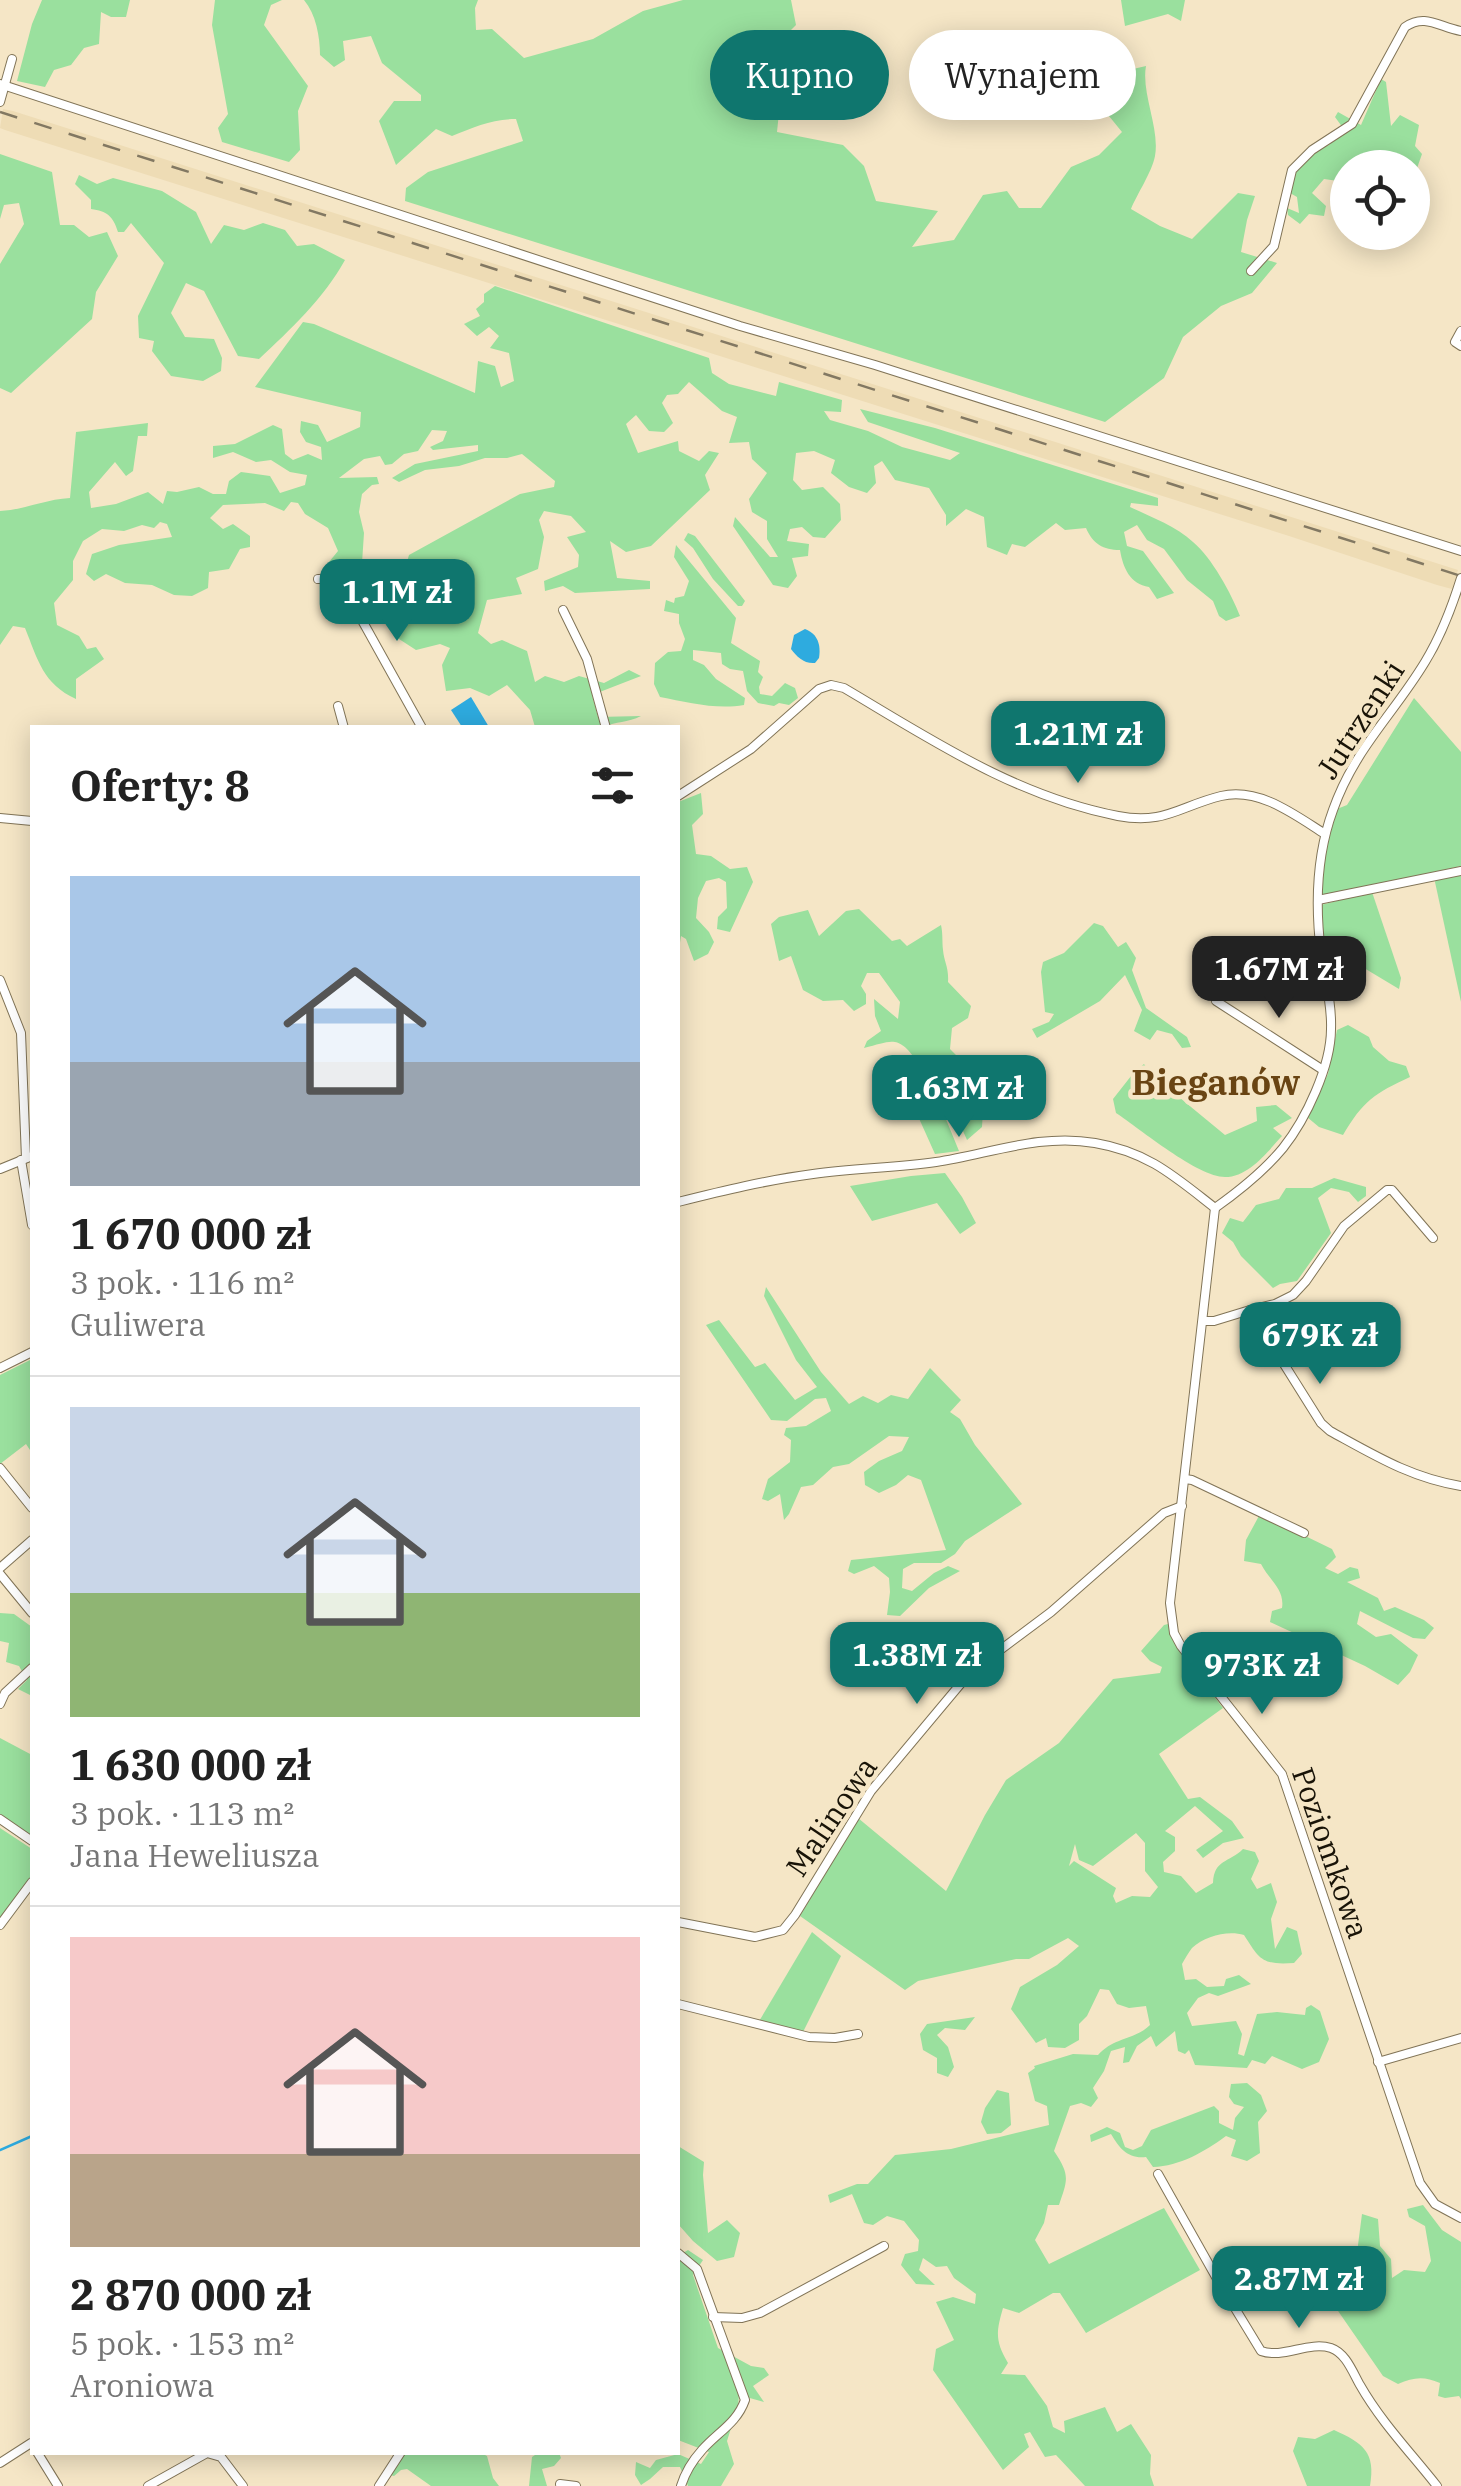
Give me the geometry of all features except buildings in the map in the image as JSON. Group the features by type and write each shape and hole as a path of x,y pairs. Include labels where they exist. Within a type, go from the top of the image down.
{"street":[{"path":"1251,270 1274,246 1292,170 1312,150 1352,124 1405,26 1422,19 1461,31"},
{"path":"0,102 12,59"},
{"path":"3,85 740,326 1461,551"},
{"path":"1461,331 1455,342 1461,346"},
{"path":"318,579 349,578 362,568"},
{"path":"339,578 420,725"},
{"name":"Jutrzenki","path":"1214,1208 1251,1180 1282,1149 1316,1090 1332,1026 1320,948 1318,900 1325,834 1350,770 1432,650 1461,578"},
{"path":"563,610 587,658 605,725"},
{"path":"680,795 735,760 819,690 831,685 844,688 974,765 1060,801 1145,820 1178,813 1222,796 1240,795 1292,812 1325,834"},
{"path":"338,706 343,725"},
{"path":"0,818 30,821"},
{"path":"1318,900 1461,871"},
{"path":"0,980 21,1032 30,1203"},
{"path":"1216,1001 1323,1070"},
{"path":"680,1201 812,1174 933,1163 1058,1140 1098,1144 1164,1167 1214,1208"},
{"path":"0,1169 26,1158"},
{"path":"1204,1321 1275,1304 1293,1294 1344,1226 1387,1190 1392,1190 1433,1238"},
{"name":"Poziomkowa","path":"1214,1208 1170,1603 1174,1633 1195,1666 1282,1774 1420,2182 1435,2204 1461,2218"},
{"path":"1250,1310 1321,1424 1409,1473 1461,1486"},
{"path":"0,1368 30,1353"},
{"path":"0,1468 30,1506"},
{"path":"1185,1479 1304,1533"},
{"name":"Malinowa","path":"680,1922 755,1937 783,1930 871,1792 963,1681 1051,1612 1164,1513 1182,1506"},
{"path":"30,1542 0,1571 30,1611"},
{"path":"0,1704 5,1693 30,1670"},
{"path":"0,1820 30,1841"},
{"path":"0,1926 30,1885"},
{"path":"680,2005 808,2037 858,2034"},
{"path":"1378,2062 1461,2038"},
{"path":"1158,2174 1261,2351 1271,2354 1331,2348 1343,2356 1367,2397 1437,2486"},
{"path":"713,2317 742,2318 760,2313 884,2246"},
{"path":"680,2255 696,2269 746,2400 741,2413 703,2449 681,2486"},
{"path":"0,2463 30,2445"},
{"path":"40,2455 58,2486"},
{"path":"148,2486 203,2455"},
{"path":"216,2455 243,2486"},
{"path":"379,2486 399,2455"},
{"path":"560,2484 576,2486"}],"shaded area":[{"path":"3,109 1458,570 1452,589 5,130 0,128"}],"green space":[{"path":"42,0 130,0 126,17 101,12 99,44 84,48 71,65 54,70 45,87 17,81"},
{"path":"215,0 282,0 271,5 264,25 308,86 298,111 300,150 289,162 222,142 218,128 228,114 212,25"},
{"path":"304,0 478,0 476,30 492,29 524,58 593,39 643,11 683,0 791,0 796,25 791,30 710,30 710,120 778,120 777,132 843,145 864,166 876,201 938,211 912,247 954,240 983,195 1007,191 1019,208 1041,208 1071,167 1099,155 1122,132 1112,120 1136,120 1136,68 1146,66 1155,156 1131,209 1192,239 1238,193 1255,196 1241,252 1277,263 1252,293 1221,306 1183,337 1164,378 1105,422 405,201 406,188 428,172 523,141 516,119 491,122 452,136 436,129 396,165 379,121 394,101 421,101 421,95 382,63 371,36 343,41 345,60 334,67 320,55 312,12"},
{"path":"1121,0 1185,0 1181,21 1168,14 1125,26"},
{"path":"1381,79 1386,82 1391,126 1400,115 1419,125 1415,146 1418,150 1330,150 1330,180 1324,179 1312,193 1326,206 1324,216 1309,214 1300,224 1288,215 1287,208 1299,213 1297,197 1290,193 1293,174 1307,154 1329,145 1343,128 1335,117 1338,112 1361,125"},
{"path":"0,154 52,172 60,225 74,225 89,237 107,232 118,256 96,292 92,319 11,393 0,388 0,264 24,224 19,203 4,205 0,219"},
{"path":"79,175 97,184 113,178 162,191 196,212 211,244 224,225 244,230 263,223 285,230 297,246 314,244 345,260 317,300 259,359 238,356 204,291 186,283 171,313 185,337 214,339 222,358 221,371 203,381 171,376 152,351 154,341 139,338 138,316 164,263 131,223 124,232 118,232 109,215 91,209 91,200 75,184"},
{"path":"495,286 709,358 712,373 729,384 776,396 779,382 842,400 841,412 824,411 830,420 868,431 902,447 950,460 960,453 868,422 860,409 935,428 1158,498 1158,506 1131,503 1130,507 1179,531 1200,549 1220,576 1240,616 1226,621 1219,616 1213,601 1187,580 1164,549 1147,540 1137,525 1124,532 1127,546 1143,551 1174,593 1157,599 1149,587 1128,574 1120,550 1099,545 1086,528 1065,530 1056,523 1025,547 1012,544 1007,555 987,547 984,517 966,509 946,526 946,515 929,488 895,480 882,461 874,466 876,483 867,493 849,487 831,473 835,460 814,451 796,453 793,480 802,490 823,487 840,504 841,520 825,538 813,537 802,527 790,529 787,541 809,544 808,556 792,558 797,576 788,588 773,585 733,526 735,517 770,557 778,557 767,539 767,521 752,512 749,499 767,473 752,459 749,442 729,443 737,417 722,411 689,382 678,394 667,395 662,403 673,423 664,432 649,431 636,415 626,424 638,453 678,441 679,451 699,461 709,451 719,453 705,475 710,490 651,546 626,552 610,541 617,578 650,581 650,589 575,593 563,586 545,591 544,581 578,567 579,555 567,537 586,532 571,516 544,511 539,520 544,537 538,569 516,578 522,594 487,600 478,633 491,644 502,640 527,651 535,682 545,676 564,682 579,676 604,683 629,670 641,676 592,695 598,717 641,716 636,718 610,725 534,725 530,710 507,685 489,696 470,688 446,691 442,665 450,648 440,644 416,650 399,639 396,623 404,616 381,585 382,571 406,565 409,555 520,494 554,487 555,481 522,454 425,470 399,482 392,478 415,464 478,451 478,445 433,450 430,447 443,441 447,431 432,430 418,451 404,454 392,464 385,465 380,456 364,459 339,478 377,477 379,484 362,494 362,563 346,574 333,574 329,562 338,551 328,528 305,514 298,503 291,502 284,511 265,503 223,505 210,518 223,529 233,524 250,536 250,547 240,549 229,569 209,572 208,588 192,596 174,595 152,585 125,583 106,574 94,581 86,574 92,554 119,545 172,537 167,524 160,522 154,528 142,525 124,531 102,529 83,541 73,561 73,580 54,603 57,625 79,636 87,649 96,647 104,659 76,679 76,699 49,678 25,628 13,626 0,645 0,511 70,498 76,432 148,423 147,436 138,436 133,471 126,476 115,462 89,492 91,508 148,492 163,504 167,491 199,487 213,494 226,494 229,481 241,472 270,476 280,493 305,485 307,475 290,472 271,460 256,462 233,452 213,458 213,446 235,444 273,425 282,429 285,454 293,460 308,454 322,460 321,447 306,442 300,432 301,421 318,425 327,442 360,427 361,412 255,387 303,322 475,393 478,361 495,366 501,387 514,381 509,353 490,348 499,336 489,327 477,336 464,324 480,316 476,309 484,302 484,294"},
{"path":"688,533 695,536 745,601 742,606 713,579 684,540"},
{"path":"676,545 736,618 731,643 760,661 760,694 772,696 785,683 795,688 798,698 789,705 758,703 747,691 743,671 722,664 721,653 693,650 693,660 745,698 744,705 712,706 660,697 654,684 655,663 668,652 681,651 685,639 679,614 664,611 666,600 674,603 675,598 684,596 689,581 674,557"},
{"path":"1414,698 1461,752 1461,866 1323,896 1325,854 1337,809 1347,805"},
{"path":"701,793 703,814 692,825 696,854 711,856 730,869 747,867 753,882 730,932 717,929 718,917 727,908 726,882 719,878 706,881 698,898 696,918 714,942 708,954 694,961 686,939 681,936 680,943 680,801"},
{"path":"1461,875 1461,1002 1435,882"},
{"path":"1372,892 1401,978 1399,989 1324,944 1321,905"},
{"path":"859,909 892,941 900,939 907,946 941,925 948,982 971,1006 968,1018 952,1028 950,1049 961,1060 983,1110 982,1127 967,1140 939,1070 932,1063 927,1073 959,1151 935,1154 895,1065 918,1063 905,1047 894,1042 864,1048 881,1031 874,999 898,1019 900,1002 879,973 867,973 861,986 866,1004 854,1011 843,1000 823,1001 803,990 791,956 779,961 771,924 779,917 808,910 819,936 846,911"},
{"path":"1094,923 1103,926 1118,947 1126,942 1136,958 1132,970 1146,1008 1187,1037 1191,1047 1182,1048 1172,1034 1157,1030 1150,1040 1134,1031 1142,1010 1125,975 1100,1001 1037,1038 1032,1029 1049,1022 1054,1014 1045,1012 1043,962 1064,953"},
{"path":"1348,1025 1369,1037 1373,1047 1389,1061 1406,1066 1410,1077 1371,1099 1343,1135 1319,1127 1307,1117 1328,1074 1337,1030"},
{"path":"1144,1064 1225,1135 1257,1121 1256,1107 1276,1105 1292,1118 1273,1128 1282,1136 1250,1168 1234,1176 1214,1175 1185,1161 1116,1113 1113,1099"},
{"path":"945,1173 976,1223 960,1234 937,1203 872,1221 850,1186 911,1176"},
{"path":"1334,1178 1366,1187 1366,1196 1358,1202 1349,1192 1331,1188 1318,1198 1331,1233 1297,1281 1273,1288 1222,1233 1230,1218 1243,1222 1256,1205 1279,1199 1286,1188 1312,1188"},
{"path":"766,1287 821,1372 849,1404 863,1396 878,1403 891,1395 908,1399 930,1368 961,1400 950,1412 960,1419 975,1445 1022,1504 965,1541 941,1563 914,1563 903,1569 902,1588 912,1591 948,1566 960,1571 929,1588 900,1616 887,1615 889,1578 874,1566 854,1574 848,1571 851,1560 946,1550 921,1480 908,1475 879,1493 865,1485 864,1472 902,1451 909,1437 889,1436 849,1464 833,1467 813,1485 801,1487 784,1520 780,1494 768,1501 762,1499 768,1479 790,1462 791,1440 784,1435 786,1428 806,1426 831,1411 826,1398 815,1399 787,1421 771,1420 706,1325 719,1320 755,1367 765,1363 795,1400 817,1387 796,1360 764,1296"},
{"path":"30,1360 30,1450 26,1444 0,1464 0,1375"},
{"path":"1260,1514 1332,1549 1336,1557 1325,1568 1338,1574 1350,1567 1358,1569 1360,1578 1347,1582 1378,1598 1384,1611 1395,1607 1434,1628 1425,1639 1413,1638 1360,1611 1357,1624 1376,1637 1391,1634 1418,1655 1398,1685 1270,1622 1272,1611 1282,1608 1281,1595 1261,1564 1244,1561 1246,1540"},
{"path":"0,1613 14,1614 30,1626 30,1695 18,1689 27,1680 19,1666 6,1662 9,1643 0,1641"},
{"path":"1168,1624 1178,1649 1223,1708 1159,1754 1188,1799 1200,1797 1232,1821 1244,1838 1223,1843 1203,1858 1196,1850 1223,1831 1195,1806 1165,1831 1175,1837 1175,1851 1163,1862 1164,1872 1181,1876 1196,1893 1213,1883 1223,1862 1243,1849 1255,1852 1259,1861 1251,1879 1257,1889 1271,1883 1277,1902 1271,1919 1275,1949 1287,1927 1297,1931 1302,1954 1294,1963 1275,1963 1258,1955 1244,1935 1231,1933 1203,1940 1182,1964 1185,1980 1196,1979 1207,1987 1224,1986 1226,1979 1239,1975 1251,1984 1218,1996 1209,1993 1198,1998 1187,2013 1192,2026 1236,2021 1242,2034 1238,2054 1244,2056 1257,2014 1305,2015 1311,2005 1320,2011 1329,2039 1319,2062 1302,2069 1272,2056 1265,2064 1252,2060 1247,2068 1195,2065 1189,2050 1185,2054 1178,2051 1175,2031 1156,2047 1151,2036 1137,2046 1129,2062 1123,2063 1125,2047 1111,2051 1093,2088 1098,2098 1091,2107 1081,2103 1070,2106 1054,2151 1065,2172 1064,2189 1059,2205 1048,2205 1035,2240 1049,2264 1164,2208 1200,2270 1086,2333 1060,2293 1053,2293 1019,2313 1003,2308 998,2336 1008,2363 1001,2374 1025,2375 1047,2406 1053,2427 1065,2433 1064,2421 1105,2407 1117,2432 1131,2424 1151,2455 1154,2486 1085,2486 1056,2455 1045,2457 1030,2432 1024,2434 1029,2447 1003,2470 933,2370 936,2349 954,2340 936,2302 953,2297 975,2304 976,2294 954,2278 947,2266 936,2267 923,2258 919,2270 935,2285 916,2284 901,2265 905,2254 918,2251 919,2240 904,2221 887,2216 873,2225 864,2223 852,2194 830,2203 828,2195 868,2184 895,2155 951,2149 1049,2125 1047,2106 1035,2101 1028,2073 1034,2066 1073,2054 1098,2055 1138,2033 1150,2025 1146,2006 1129,2008 1117,2004 1109,1990 1100,1989 1079,2024 1079,2040 1065,2048 1048,2047 1046,2038 1036,2043 1011,2009 1020,1987 1057,1965 1079,1946 1068,1938 1029,1959 918,1981 905,1990 800,1916 858,1818 946,1891 1006,1780 1059,1743 1113,1679 1160,1673 1162,1667 1141,1651","holes":["1136,1833 1145,1843 1145,1871 1158,1887 1150,1897 1132,1896 1116,1903 1116,1888 1074,1861 1069,1866 1075,1844 1079,1860 1093,1866"]},
{"path":"0,1738 30,1754 30,1838 0,1815"},
{"path":"0,1828 30,1848 30,1878 0,1918"},
{"path":"812,1932 841,1956 802,2034 758,2023"},
{"path":"975,2017 965,2030 945,2028 937,2035 948,2047 954,2067 948,2077 937,2073 937,2058 923,2050 920,2034 927,2024"},
{"path":"1247,2083 1261,2095 1267,2111 1258,2122 1260,2153 1247,2161 1231,2156 1236,2140 1226,2136 1191,2157 1153,2167 1146,2157 1125,2152 1111,2134 1091,2142 1090,2135 1107,2127 1120,2133 1125,2147 1133,2150 1142,2146 1151,2130 1214,2106 1219,2111 1219,2123 1233,2130 1235,2118 1244,2107 1234,2104 1229,2097 1231,2084"},
{"path":"997,2090 1009,2093 1011,2125 1001,2133 987,2134 981,2122"},
{"path":"680,2147 704,2162 708,2233 727,2220 740,2233 734,2257 717,2261 680,2226"},
{"path":"1423,2205 1442,2230 1461,2242 1461,2399 1438,2396 1440,2383 1434,2381 1419,2378 1398,2384 1383,2376 1336,2308 1339,2304 1349,2307 1362,2296 1358,2245 1362,2214 1378,2219 1380,2246 1391,2259 1392,2278 1404,2270 1425,2272 1431,2261 1425,2226 1409,2217 1407,2209"},
{"path":"688,2250 703,2260 693,2275 718,2348 751,2366 764,2368 769,2375 753,2386 764,2402 739,2395 727,2441 734,2464 721,2486 688,2486 680,2467 663,2467 641,2485 635,2475 636,2462 650,2468 656,2460 680,2455 701,2464 709,2452 680,2441 680,2255"},
{"path":"1334,2430 1365,2450 1371,2465 1370,2486 1307,2486 1293,2451 1298,2437 1315,2439"},
{"path":"403,2455 485,2455 499,2486 431,2486 407,2469 390,2475"},
{"path":"560,2455 554,2466 542,2469 547,2486 529,2486 532,2457"}],"water":[{"path":"805,629 819,644 815,663 801,659 791,649 794,635"},
{"path":"471,697 488,725 461,725 451,710"}],"waterway":[{"path":"0,2150 30,2137"}],"railway":[{"path":"0,112 1461,576"}],"district":[{"name":"Bieganów","path":"1216,1083"}]}
